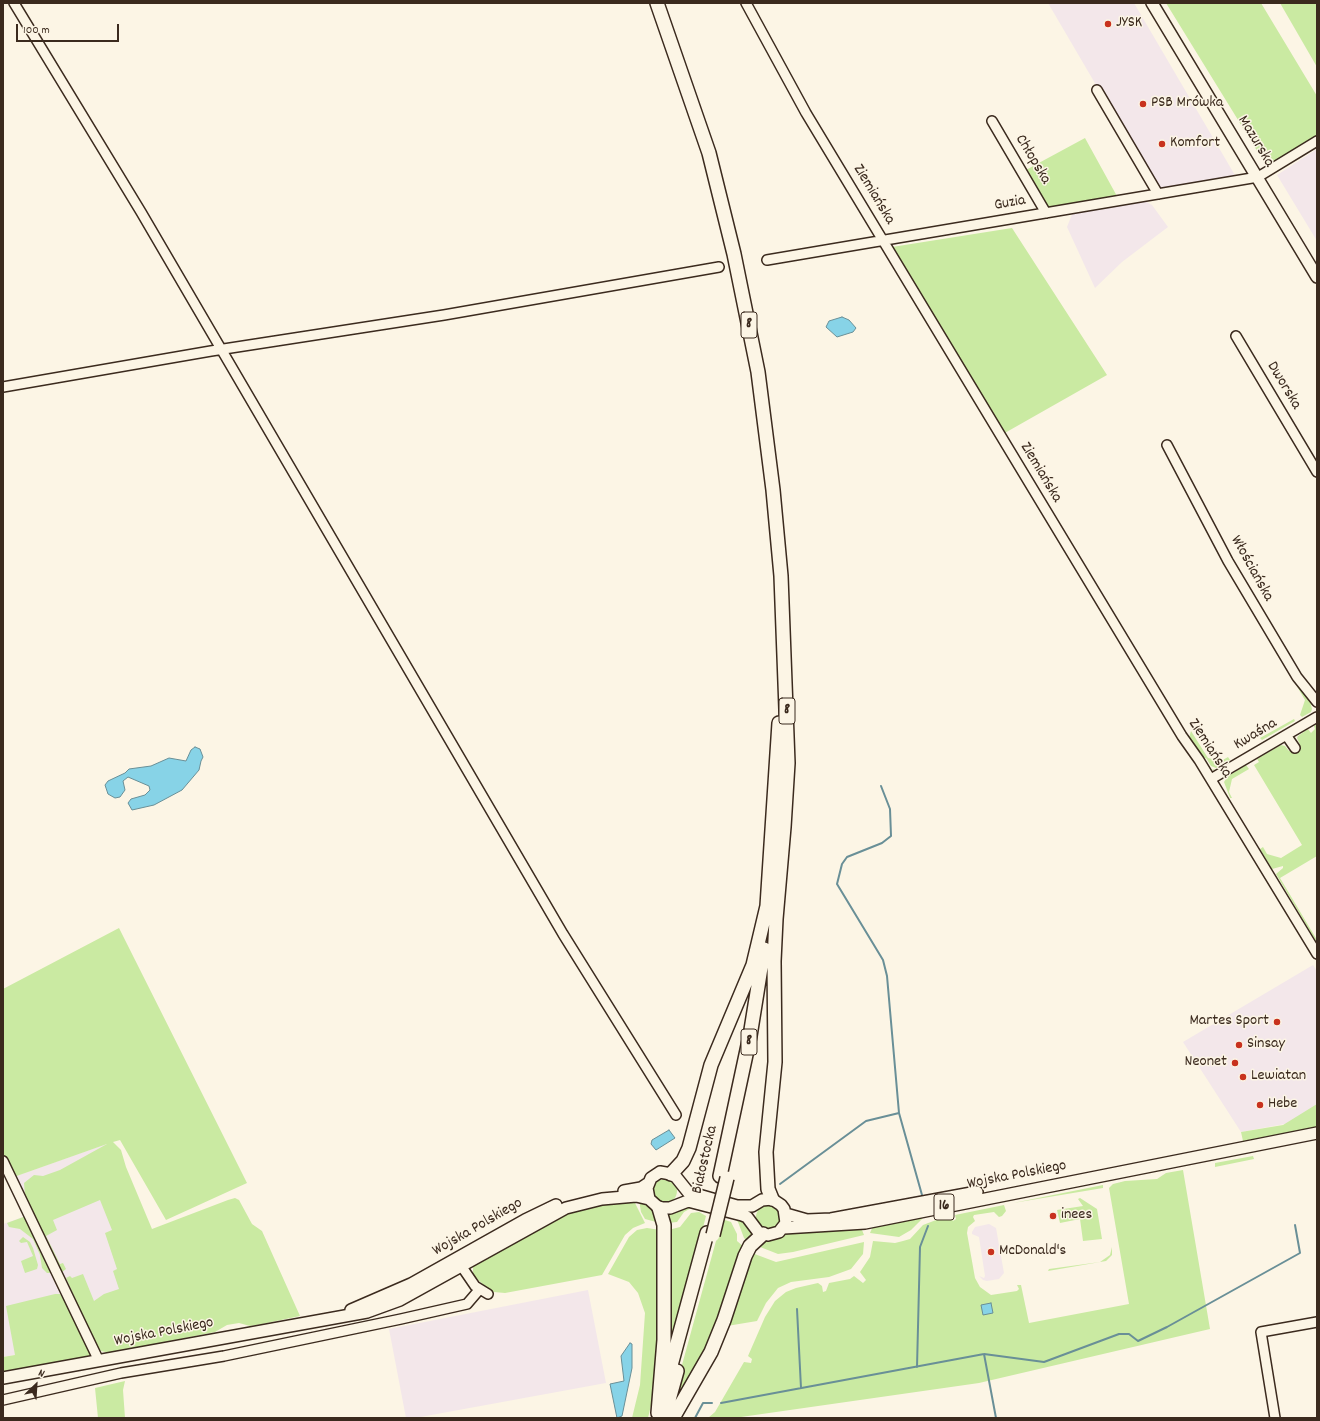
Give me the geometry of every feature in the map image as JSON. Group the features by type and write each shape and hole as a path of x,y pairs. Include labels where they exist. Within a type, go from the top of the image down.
{"highway":[{"name":"8","path":"657,3 709,153 734,254 758,372 773,490 781,576 783,658 787,707 788,763 776,919"},
{"name":"8","path":"767,906 783,658"},
{"path":"671,1174 683,1161 689,1148 711,1065 753,965 767,906"},
{"name":"Białostocka","path":"724,1177 763,959 767,906"},
{"path":"772,1199 768,1185 766,1152 775,1056 774,961 776,919"},
{"name":"Białostocka","path":"660,1416 710,1234 724,1177 757,1034 776,919"},
{"path":"659,1208 664,1225 664,1340 660,1416"},
{"path":"673,1418 711,1352 724,1320 745,1256 750,1246 763,1234"}],"main road":[{"name":"Mazurska","path":"1152,3 1317,277"},
{"name":"Wojska Polskiego","path":"786,1214 807,1220 830,1219 1006,1191 1317,1133"},
{"path":"763,1234 756,1230 750,1221 742,1214 693,1198 676,1177 671,1174 665,1172 656,1174 647,1184 649,1199 659,1208 670,1208 693,1198 742,1207 752,1206 762,1200 772,1199 781,1205 786,1214 786,1223 784,1228"},
{"name":"Wojska Polskiego","path":"459,1263 525,1220 565,1201 583,1196 641,1188 647,1184"},
{"name":"Wojska Polskiego","path":"784,1228 792,1226 833,1226 865,1223 1006,1191"},
{"name":"Wojska Polskiego","path":"3,1378 330,1318 360,1307 459,1263 566,1208 602,1199 636,1196 649,1199"},
{"name":"16","path":"763,1234 774,1235 784,1228"}],"street":[{"path":"14,3 140,212 563,934 676,1115"},
{"name":"Ziemiańska","path":"746,3 806,113 1182,736 1211,779 1317,954"},
{"path":"1096,90 1158,194"},
{"name":"Chłopska","path":"992,121 1046,213"},
{"path":"1258,177 1317,141"},
{"name":"Guzia","path":"767,260 1258,177"},
{"path":"3,387 452,313 719,267"},
{"name":"Dworska","path":"1236,336 1317,472"},
{"name":"Włościańska","path":"1167,445 1228,561 1297,677 1317,702"},
{"name":"Kwaśna","path":"1211,779 1317,717"},
{"path":"1286,735 1295,748"},
{"path":"3,1161 99,1361"},
{"path":"3,1400 121,1373 232,1355 401,1320 467,1304 484,1292 459,1263"},
{"path":"1275,1418 1261,1332 1317,1324"}],"shaded area":[{"path":"1048,3 1134,3 1236,177 1157,189"},
{"path":"1317,149 1317,241 1277,175"},
{"path":"1143,200 1152,205 1168,227 1122,262 1095,288 1067,227 1073,212"},
{"path":"1313,965 1317,971 1317,1118 1241,1132 1183,1042"},
{"path":"112,1142 188,1324 95,1342 16,1176"},
{"path":"26,1216 51,1269 50,1273 60,1294 55,1294 15,1355 3,1357 3,1224"},
{"path":"989,1224 996,1228 1004,1273 999,1279 987,1281 983,1280 979,1276 984,1278 985,1276 979,1237 972,1234 972,1232 975,1227"},
{"path":"588,1290 606,1383 415,1418 406,1418 389,1329"}],"green space":[{"path":"1166,3 1261,3 1317,96 1317,137 1267,167"},
{"path":"1280,3 1317,3 1317,67"},
{"path":"1085,138 1118,198 1047,208 1024,171"},
{"path":"1012,228 1107,375 1003,434 892,247"},
{"path":"1295,683 1314,703 1311,705 1311,712 1302,717 1300,715 1305,700"},
{"path":"1294,719 1295,721 1262,740 1260,738"},
{"path":"1317,724 1317,856 1280,878 1317,940 1317,943 1276,874 1283,868 1283,866 1272,869 1260,849 1263,847 1267,854 1281,858 1302,845 1254,765 1259,762 1257,759 1281,745 1285,746 1289,751 1300,745 1297,738 1298,736 1308,729 1311,733 1315,729 1314,726"},
{"path":"1191,731 1208,758 1221,761 1228,757 1230,760 1216,768 1211,766 1206,758 1204,759 1211,769 1209,768 1189,738"},
{"path":"1246,765 1249,769 1232,779 1229,792 1232,798 1230,798 1224,782 1228,776"},
{"path":"1206,777 1274,891 1273,892 1204,778"},
{"path":"119,928 247,1183 166,1220 120,1140 113,1142 121,1150 126,1167 152,1229 228,1200 235,1198 239,1200 252,1224 262,1231 300,1316 250,1326 239,1323 227,1325 215,1332 110,1353 101,1351 94,1342 66,1278 70,1276 72,1278 83,1274 94,1301 104,1294 119,1289 113,1271 117,1269 105,1233 112,1230 100,1200 53,1220 57,1230 46,1236 60,1264 63,1263 66,1269 62,1272 25,1196 24,1183 34,1175 43,1176 60,1170 107,1144 11,1178 3,1161 3,989"},
{"path":"1317,1104 1317,1127 1243,1141 1241,1132 1283,1125"},
{"path":"1253,1156 1254,1159 1215,1167 1215,1163"},
{"path":"1183,1170 1210,1329 979,1383 734,1418 708,1418 715,1412 744,1362 751,1363 752,1359 748,1356 765,1317 775,1301 786,1292 818,1283 822,1286 823,1292 826,1291 829,1283 850,1279 854,1276 863,1283 866,1280 860,1272 870,1257 873,1241 895,1243 910,1239 923,1225 944,1217 951,1216 953,1221 956,1219 955,1215 1004,1205 1006,1211 1002,1216 999,1217 994,1212 974,1215 973,1217 975,1221 968,1227 967,1233 975,1278 980,1287 991,1295 1017,1291 1019,1289 1017,1285 1021,1285 1029,1323 1129,1304 1109,1188 1113,1184 1125,1181 1157,1179 1166,1173"},
{"path":"665,1179 674,1182 677,1191 674,1200 665,1203 656,1200 653,1191 656,1182"},
{"path":"1103,1185 1103,1188 1013,1203"},
{"path":"1080,1198 1097,1209 1102,1239 1083,1241 1080,1219 1060,1223 1057,1210 1083,1206 1078,1199"},
{"path":"633,1199 645,1223 633,1228 625,1235 602,1275 505,1293 489,1290 473,1275 473,1267 476,1263 577,1207"},
{"path":"639,1200 645,1203 658,1215 660,1223 645,1219 641,1212"},
{"path":"688,1205 695,1206 684,1212 677,1222 668,1223 666,1213"},
{"path":"768,1205 777,1208 780,1217 777,1226 768,1229 759,1226 756,1217 759,1208"},
{"path":"950,1211 923,1218 911,1230 899,1237 870,1233 874,1224"},
{"path":"699,1212 706,1216 667,1368 668,1230 680,1227 691,1213"},
{"path":"729,1214 742,1218 755,1235 748,1242 744,1238 738,1222"},
{"path":"26,1216 51,1269 50,1273 47,1273 42,1268 40,1255 33,1239 20,1229 9,1227 7,1223"},
{"path":"722,1219 731,1222 737,1234 737,1241 744,1247 722,1311 701,1360 668,1416"},
{"path":"857,1227 862,1230 864,1235 793,1252 778,1254 755,1245 766,1240 776,1239 791,1230"},
{"path":"647,1228 660,1230 659,1318 655,1388 648,1418 632,1418 640,1385 645,1313 638,1293 629,1282 608,1274 629,1237 637,1230"},
{"path":"23,1237 30,1242 38,1265 37,1269 25,1273 21,1261 33,1256 27,1242 21,1243 19,1241"},
{"path":"864,1242 863,1254 851,1269 829,1277 791,1282 778,1288 766,1303 757,1321 727,1326 752,1253 776,1262"},
{"path":"1112,1247 1112,1255 1106,1261 1048,1271 1049,1269 1100,1262 1110,1255"},
{"path":"60,1294 74,1314 91,1353 88,1357 3,1372 3,1357 15,1355 6,1306"},
{"path":"125,1381 123,1390 125,1418 98,1418 95,1388"}],"water":[{"path":"842,317 849,320 856,328 853,332 837,337 826,327 829,321"},
{"path":"195,747 200,749 203,757 199,770 182,790 154,805 132,810 128,803 131,799 145,795 150,790 149,786 128,777 123,781 125,790 120,797 115,798 108,794 105,785 108,781 125,773 129,769 151,766 169,758 186,761 191,750"},
{"path":"669,1130 675,1138 656,1150 651,1144 652,1140"},
{"path":"991,1303 993,1313 983,1315 981,1305"},
{"path":"630,1343 632,1344 632,1368 622,1416 617,1418 610,1384 624,1381 621,1356"}],"waterway":[{"path":"881,786 890,809 891,836 882,843 847,857 842,864 837,884 883,960 887,976 899,1113 922,1195"},
{"path":"780,1184 866,1121 899,1113"},
{"path":"721,1403 984,1354 1044,1362 1119,1334 1129,1334 1138,1341 1167,1327 1300,1253 1295,1225"},
{"path":"917,1367 920,1247 928,1226"},
{"path":"797,1309 801,1388"},
{"path":"984,1354 996,1418"},
{"path":"695,1418 703,1403 712,1403"}],"place":[{"name":"JYSK","path":"1108,24"},
{"name":"PSB Mrówka","path":"1143,104"},
{"name":"Komfort","path":"1162,144"},
{"name":"Martes Sport","path":"1277,1022"},
{"name":"Sinsay","path":"1239,1045"},
{"name":"Neonet","path":"1235,1063"},
{"name":"Lewiatan","path":"1243,1077"},
{"name":"Hebe","path":"1260,1105"},
{"name":"inees","path":"1053,1216"},
{"name":"McDonald's","path":"991,1252"}]}
